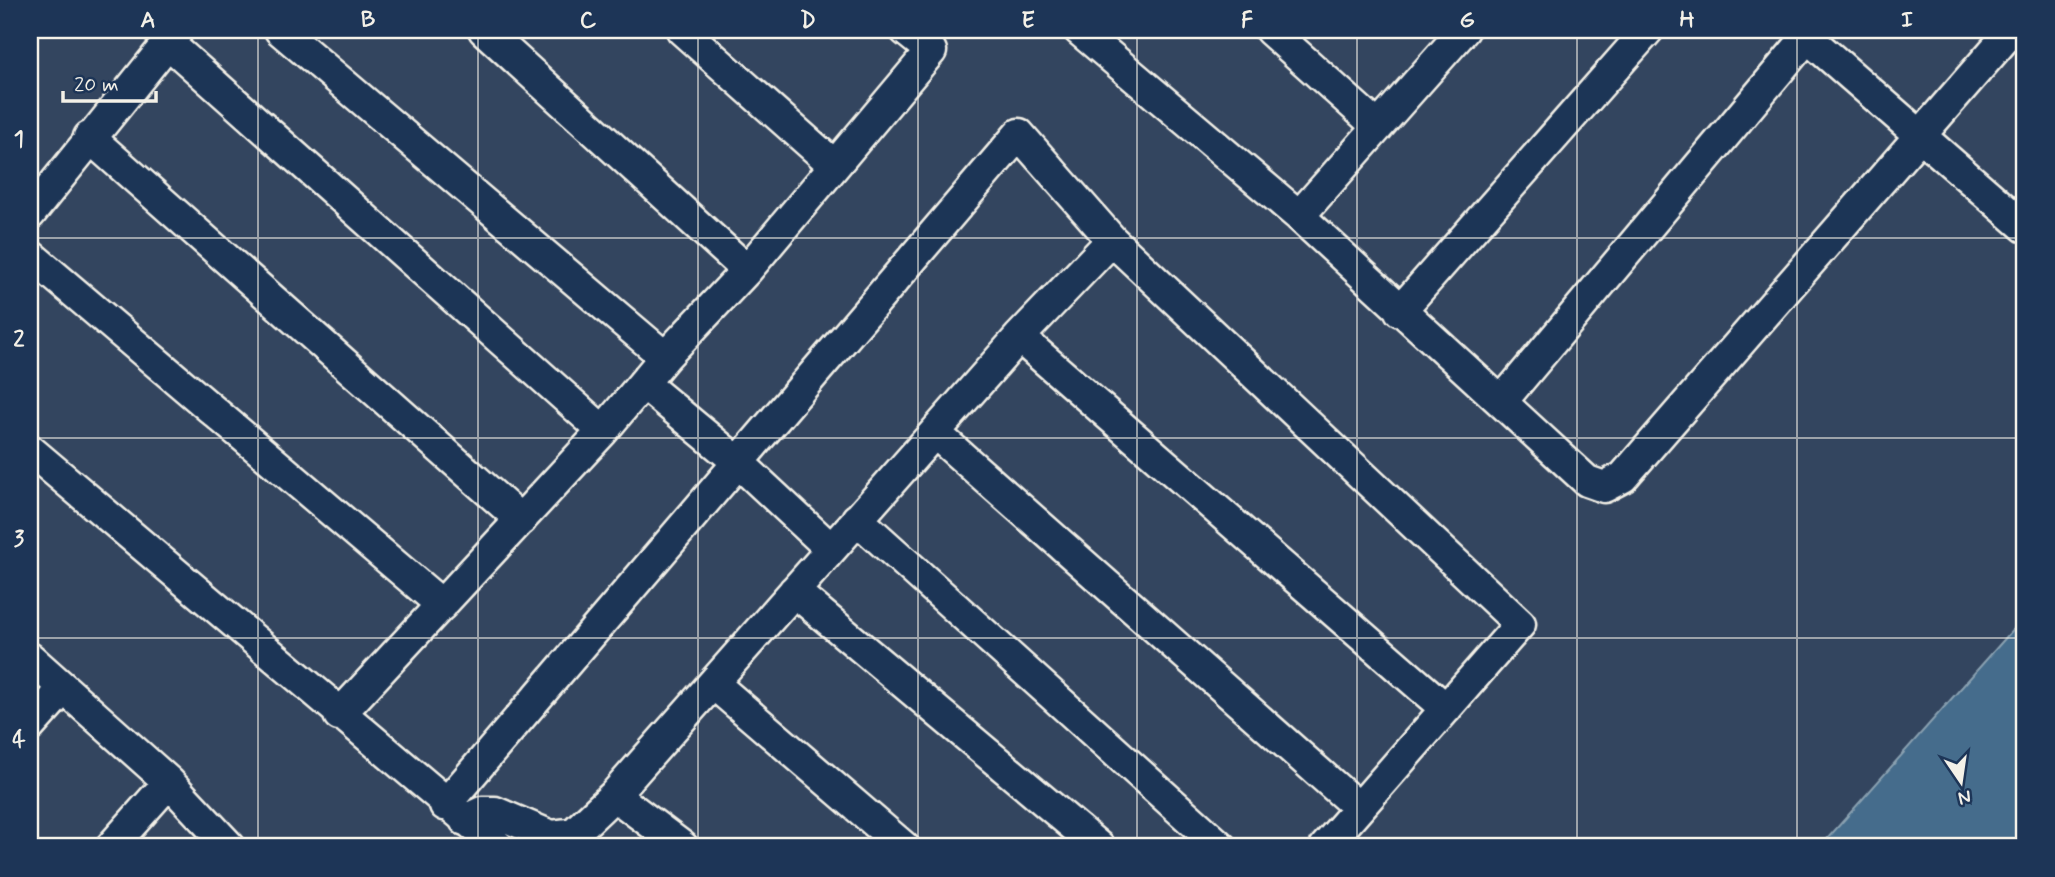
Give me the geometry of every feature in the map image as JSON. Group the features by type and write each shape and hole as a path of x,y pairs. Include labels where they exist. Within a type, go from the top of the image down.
{"street":[{"path":"280,30 665,357"},
{"path":"484,30 747,270"},
{"path":"682,30 834,165"},
{"path":"339,715 603,431 665,357 747,270 931,51 905,30"},
{"path":"1079,30 1300,216 1587,481 1604,487 1623,477 2012,30"},
{"path":"1270,30 1378,127"},
{"path":"1300,216 1464,30"},
{"path":"1401,311 1648,30"},
{"path":"1502,401 1807,32 2025,227"},
{"path":"30,214 89,137 173,36 603,431"},
{"path":"455,812 738,462 1019,134 1112,240 1520,624 1325,847"},
{"path":"89,137 521,520"},
{"path":"455,812 495,812 551,836 574,833 614,795 1019,337 1112,240"},
{"path":"30,255 442,605"},
{"path":"1019,337 1446,709"},
{"path":"643,383 738,462 831,549"},
{"path":"935,433 1359,808"},
{"path":"30,450 339,715 499,847"},
{"path":"858,519 1221,847"},
{"path":"794,591 1099,847"},
{"path":"30,658 169,782 230,847"},
{"path":"713,683 904,847"},
{"path":"30,726 63,688"},
{"path":"111,847 169,782"},
{"path":"614,795 683,847"}],"water":[{"path":"2025,616 2025,847 1820,847"}]}
